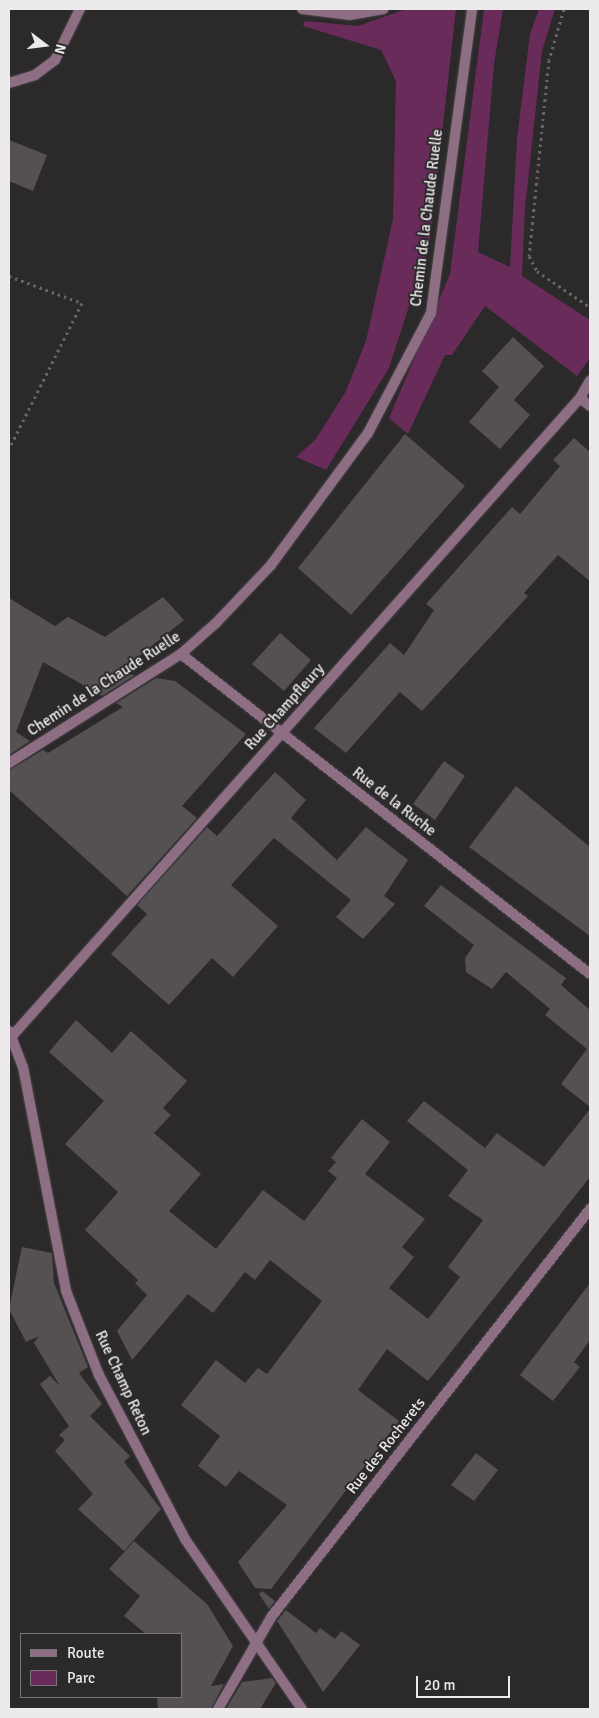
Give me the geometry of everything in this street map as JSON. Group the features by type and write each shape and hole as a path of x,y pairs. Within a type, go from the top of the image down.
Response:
{"street":[{"path":"9,83 35,75 56,60 80,9"},
{"path":"302,9 350,15 383,9"},
{"name":"Chemin de la Chaude Ruelle","path":"9,763 181,654 271,565 324,497 394,389 431,313 472,9"},
{"name":"Rue Champfleury","path":"11,1033 580,398 590,381"},
{"path":"580,398 590,406"},
{"name":"Rue de la Ruche","path":"181,654 590,974"},
{"name":"Rue Champ Reton","path":"11,1033 66,1291 99,1375 184,1539 254,1644 302,1709"},
{"name":"Rue des Rocherets","path":"218,1709 254,1644 590,1209"}],"path":[{"path":"564,9 549,60 529,256 537,271 590,307"},
{"path":"9,276 82,303 9,449"}],"green space":[{"path":"406,9 456,9 430,241 389,368 326,470 296,457 316,439 346,391 366,341 393,219 396,81 381,50 303,26 305,21 358,26"},
{"path":"484,9 503,9 494,64 478,252 510,267 517,139 530,34 539,9 555,9 542,51 525,208 522,276 590,320 590,358 577,376 485,306 452,355 445,355 408,434 389,418 450,274"}],"building":[{"path":"9,140 47,155 33,191 9,181"},
{"path":"513,337 544,366 514,400 530,415 500,449 469,422 499,387 482,371"},
{"path":"405,434 465,486 351,615 298,568"},
{"path":"574,438 590,452 590,581 558,555 524,593 528,596 422,711 400,692 346,753 314,728 390,643 404,655 434,610 426,604 512,507 520,514 560,466 553,460"},
{"path":"163,597 184,620 118,673 135,675 102,696 43,662 16,732 30,741 9,755 9,598 55,626 68,617 105,637"},
{"path":"280,633 311,660 284,691 252,664"},
{"path":"156,678 175,681 246,734 182,806 197,818 127,896 9,790 9,770 43,750 48,753 123,707 116,703"},
{"path":"444,761 465,776 435,820 413,804"},
{"path":"275,772 306,800 291,818 337,860 366,827 408,860 384,896 395,904 363,939 336,917 351,900 274,838 231,885 278,926 233,977 212,958 169,1005 111,954 147,914 137,905 207,827 217,836"},
{"path":"516,786 590,847 590,936 469,847"},
{"path":"441,885 566,978 561,985 590,1010 590,1107 561,1084 587,1049 545,1015 550,1009 506,972 492,989 466,972 465,958 474,945 424,906"},
{"path":"76,1020 112,1053 131,1031 187,1081 163,1108 171,1115 154,1133 201,1174 169,1211 216,1249 263,1190 304,1221 337,1178 328,1171 336,1162 331,1158 362,1119 390,1142 365,1174 425,1219 402,1247 414,1257 389,1288 428,1319 460,1277 448,1267 483,1220 448,1196 468,1170 407,1121 424,1101 485,1148 497,1133 544,1167 590,1109 590,1177 428,1381 387,1349 358,1390 399,1421 271,1589 255,1588 238,1562 287,1505 239,1471 226,1487 198,1466 220,1436 181,1405 216,1360 245,1383 258,1368 267,1374 322,1301 270,1260 255,1280 245,1272 213,1313 188,1294 132,1360 117,1331 147,1295 135,1283 138,1280 85,1230 118,1192 65,1144 104,1101 49,1052"},
{"path":"22,1247 52,1253 54,1283 88,1367 79,1373 102,1404 90,1416 130,1456 124,1462 161,1509 124,1551 78,1509 93,1494 55,1451 65,1440 59,1435 69,1426 40,1384 50,1376 60,1386 34,1343 39,1336 26,1342 9,1309"},
{"path":"590,1283 590,1340 574,1362 580,1367 553,1401 520,1375"},
{"path":"476,1453 498,1470 474,1501 451,1485"},
{"path":"134,1541 207,1604 233,1646 211,1686 224,1684 211,1709 158,1709 157,1698 182,1698 182,1633 145,1633 124,1616 140,1596 109,1569"},
{"path":"262,1591 275,1601 269,1609 259,1594"},
{"path":"286,1610 316,1633 320,1628 335,1639 341,1631 360,1645 323,1692 277,1621"},
{"path":"272,1678 276,1683 260,1709 226,1709 242,1682"}]}
